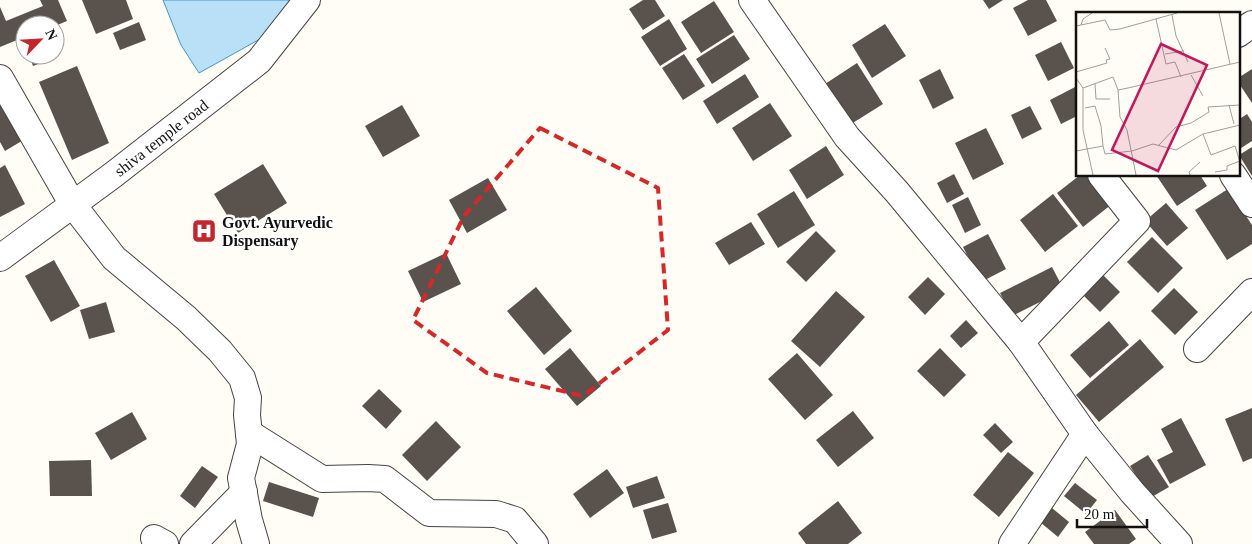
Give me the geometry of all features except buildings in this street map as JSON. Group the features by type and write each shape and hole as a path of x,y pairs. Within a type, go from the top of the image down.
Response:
{"street":[{"name":"shiva temple road","path":"0,258 113,175 259,61 307,0"},
{"path":"752,0 847,137 897,192 1021,342 1086,434 1132,492 1179,544"},
{"path":"1240,33 1252,24"},
{"path":"0,78 73,204 114,258 186,318 220,351 242,378 248,398 247,414 250,444 241,478 249,520 256,544"},
{"path":"1021,342 1137,221 1103,176"},
{"path":"1234,176 1252,204"},
{"path":"1197,349 1252,292"},
{"path":"249,433 322,479 385,479 429,513 496,514 515,520 535,544"},
{"path":"1012,544 1086,434"},
{"path":"193,544 244,492"}],"highlighted area":[{"path":"540,128 658,188 668,330 583,396 487,373 413,320 464,216"}],"water":[{"path":"163,0 291,0 260,39 199,73 181,45"}],"place":[{"name":"Govt. Ayurvedic Dispensary","path":"204,231"}]}
